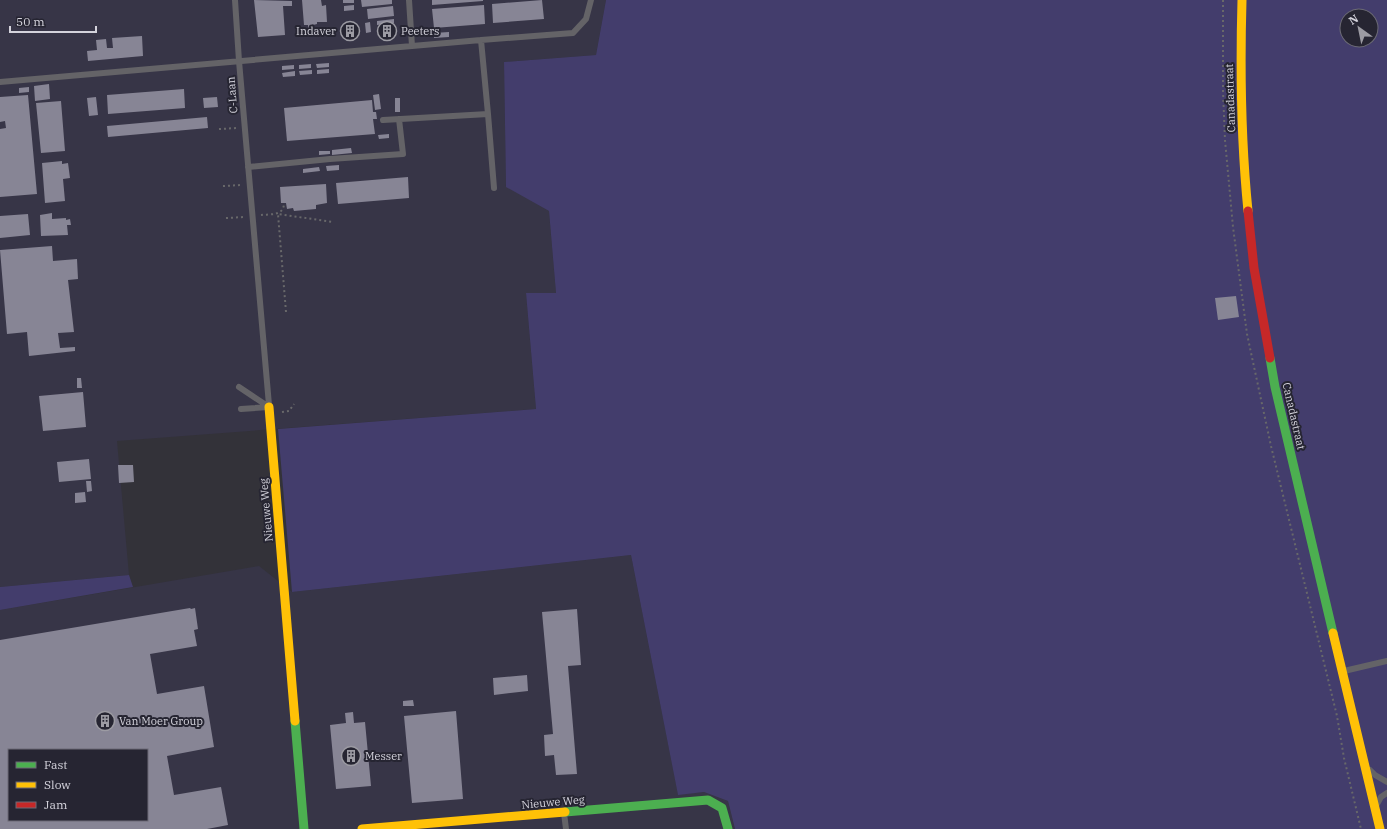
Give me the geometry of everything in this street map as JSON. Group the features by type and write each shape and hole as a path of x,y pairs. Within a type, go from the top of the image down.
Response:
{"street":[{"name":"Canadastraat","path":"1242,0 1241,42 1244,168 1254,268 1275,387 1380,829"},
{"name":"Nieuwe Weg","path":"269,407 304,829"},
{"name":"Nieuwe Weg","path":"362,829 708,800 722,808 728,829"}],"lane":[{"name":"C-Laan","path":"235,0 250,187"},
{"path":"409,0 412,46"},
{"path":"0,82 573,33 586,19 591,0"},
{"path":"481,40 494,188"},
{"path":"383,120 488,114"},
{"path":"248,167 402,154 399,119"},
{"name":"Nieuwe Weg","path":"250,187 269,407"},
{"path":"239,387 269,407"},
{"path":"241,409 269,407"},
{"path":"1342,672 1387,661"},
{"path":"1364,762 1376,775 1387,782"},
{"path":"1375,808 1381,798 1387,793"},
{"path":"564,813 566,829"}],"path":[{"path":"219,129 245,127"},
{"path":"223,186 250,187"},
{"path":"286,312 278,214 333,222"},
{"path":"1309,605 1337,716 1344,758 1361,829"}],"shaded area":[{"path":"0,0 606,0 596,55 504,62 506,186 549,211 556,293 526,293 536,409 117,441 129,575 0,587"},
{"path":"606,0 1387,0 1387,829 735,829 728,801 704,792 678,795 631,555 292,592 278,429 536,409 526,293 556,293 549,211 506,187 504,62 596,55"},
{"path":"631,555 678,794 704,792 728,801 735,829 0,829 0,610 259,566 292,592"},
{"path":"129,575 133,587 0,610 0,587"}],"building":[{"path":"254,0 292,1 292,6 283,6 285,35 258,37"},
{"path":"302,0 321,0 322,6 326,5 327,22 317,22 317,24 313,25 314,28 308,28 308,25 304,25"},
{"path":"343,0 354,0 354,3 343,3"},
{"path":"361,0 392,0 392,4 362,7"},
{"path":"432,0 483,0 483,1 432,5"},
{"path":"542,0 544,19 493,23 492,4"},
{"path":"354,5 354,10 344,11 344,6"},
{"path":"484,5 485,24 434,28 432,9"},
{"path":"393,6 394,16 368,19 367,9"},
{"name":"Peeters","path":"394,19 394,23 377,25 377,21"},
{"name":"Peeters","path":"370,22 371,32 366,33 365,23"},
{"name":"Indaver","path":"357,27 358,33 343,34 343,28"},
{"name":"Peeters","path":"395,27 395,32 378,34 378,29"},
{"path":"449,32 449,37 434,38 434,33"},
{"path":"142,36 143,56 88,61 87,51 97,50 96,40 106,39 107,48 113,48 112,38"},
{"path":"329,63 329,67 317,68 316,64"},
{"path":"311,64 311,68 299,69 299,65"},
{"path":"294,65 294,69 282,70 282,66"},
{"path":"329,69 329,73 317,74 317,70"},
{"path":"312,70 312,74 300,75 299,71"},
{"path":"295,71 295,76 283,77 282,73"},
{"path":"49,84 50,99 35,101 34,86"},
{"path":"29,87 29,92 19,93 19,88"},
{"path":"184,89 185,108 108,114 107,95"},
{"path":"379,94 381,109 375,110 373,95"},
{"path":"28,95 37,194 0,197 0,129 6,128 5,121 0,122 0,97"},
{"path":"96,97 98,115 89,116 87,98"},
{"path":"217,97 218,107 204,108 203,98"},
{"path":"395,98 400,98 400,112 395,112"},
{"path":"372,100 373,112 376,112 377,119 373,119 375,134 287,141 284,108"},
{"path":"61,101 65,151 41,153 36,103"},
{"path":"207,117 208,128 108,137 107,126"},
{"path":"389,134 389,138 379,139 378,135"},
{"path":"351,148 352,153 332,155 332,150"},
{"path":"319,151 330,151 330,154 319,155"},
{"path":"62,161 62,164 68,163 70,178 63,179 65,201 45,203 42,163"},
{"path":"339,165 339,170 327,171 326,166"},
{"path":"319,167 320,171 303,173 303,169"},
{"path":"408,177 409,198 338,204 336,183"},
{"path":"326,184 327,203 316,205 316,209 294,211 293,208 287,209 286,203 281,203 280,187"},
{"path":"52,213 52,219 70,219 71,225 67,225 68,235 41,236 40,215"},
{"path":"28,214 30,235 0,238 0,216"},
{"path":"52,246 53,261 77,259 78,279 68,280 74,332 58,333 60,348 75,347 75,351 29,356 27,332 7,334 0,250"},
{"path":"1236,296 1239,317 1218,320 1215,298"},
{"path":"77,378 81,378 82,388 77,388"},
{"path":"83,392 86,427 43,431 39,396"},
{"path":"89,459 91,479 59,482 57,462"},
{"path":"118,465 133,465 134,482 119,483"},
{"path":"86,481 91,481 92,491 87,492"},
{"path":"85,492 86,502 75,503 75,493"},
{"name":"Van Moer Group","path":"195,608 198,629 194,630 197,646 150,654 157,694 204,686 214,747 167,756 174,795 221,787 228,825 207,829 0,829 0,640"},
{"path":"577,609 581,665 568,666 577,774 556,775 554,755 545,756 544,735 553,734 542,612"},
{"path":"527,675 528,691 494,695 493,678"},
{"path":"413,700 414,706 403,706 403,701"},
{"path":"456,711 463,799 412,803 404,716"},
{"name":"Messer","path":"353,712 354,723 365,722 371,786 336,789 330,725 346,723 345,713"}],"traffic: fast":[{"path":"1270,358 1275,387 1333,633"},
{"path":"295,721 304,829"},
{"path":"565,812 708,800 722,808 728,829"}],"traffic: slow":[{"path":"1242,0 1242,106 1248,211"},
{"path":"269,407 295,721"},
{"path":"1333,633 1380,829"},
{"path":"362,829 565,812"}],"traffic: jam":[{"path":"1248,211 1254,268 1270,358"}],"place":[{"name":"Indaver","path":"350,31"},
{"name":"Peeters","path":"387,31"},
{"name":"Van Moer Group","path":"105,721"},
{"name":"Messer","path":"351,756"}]}
